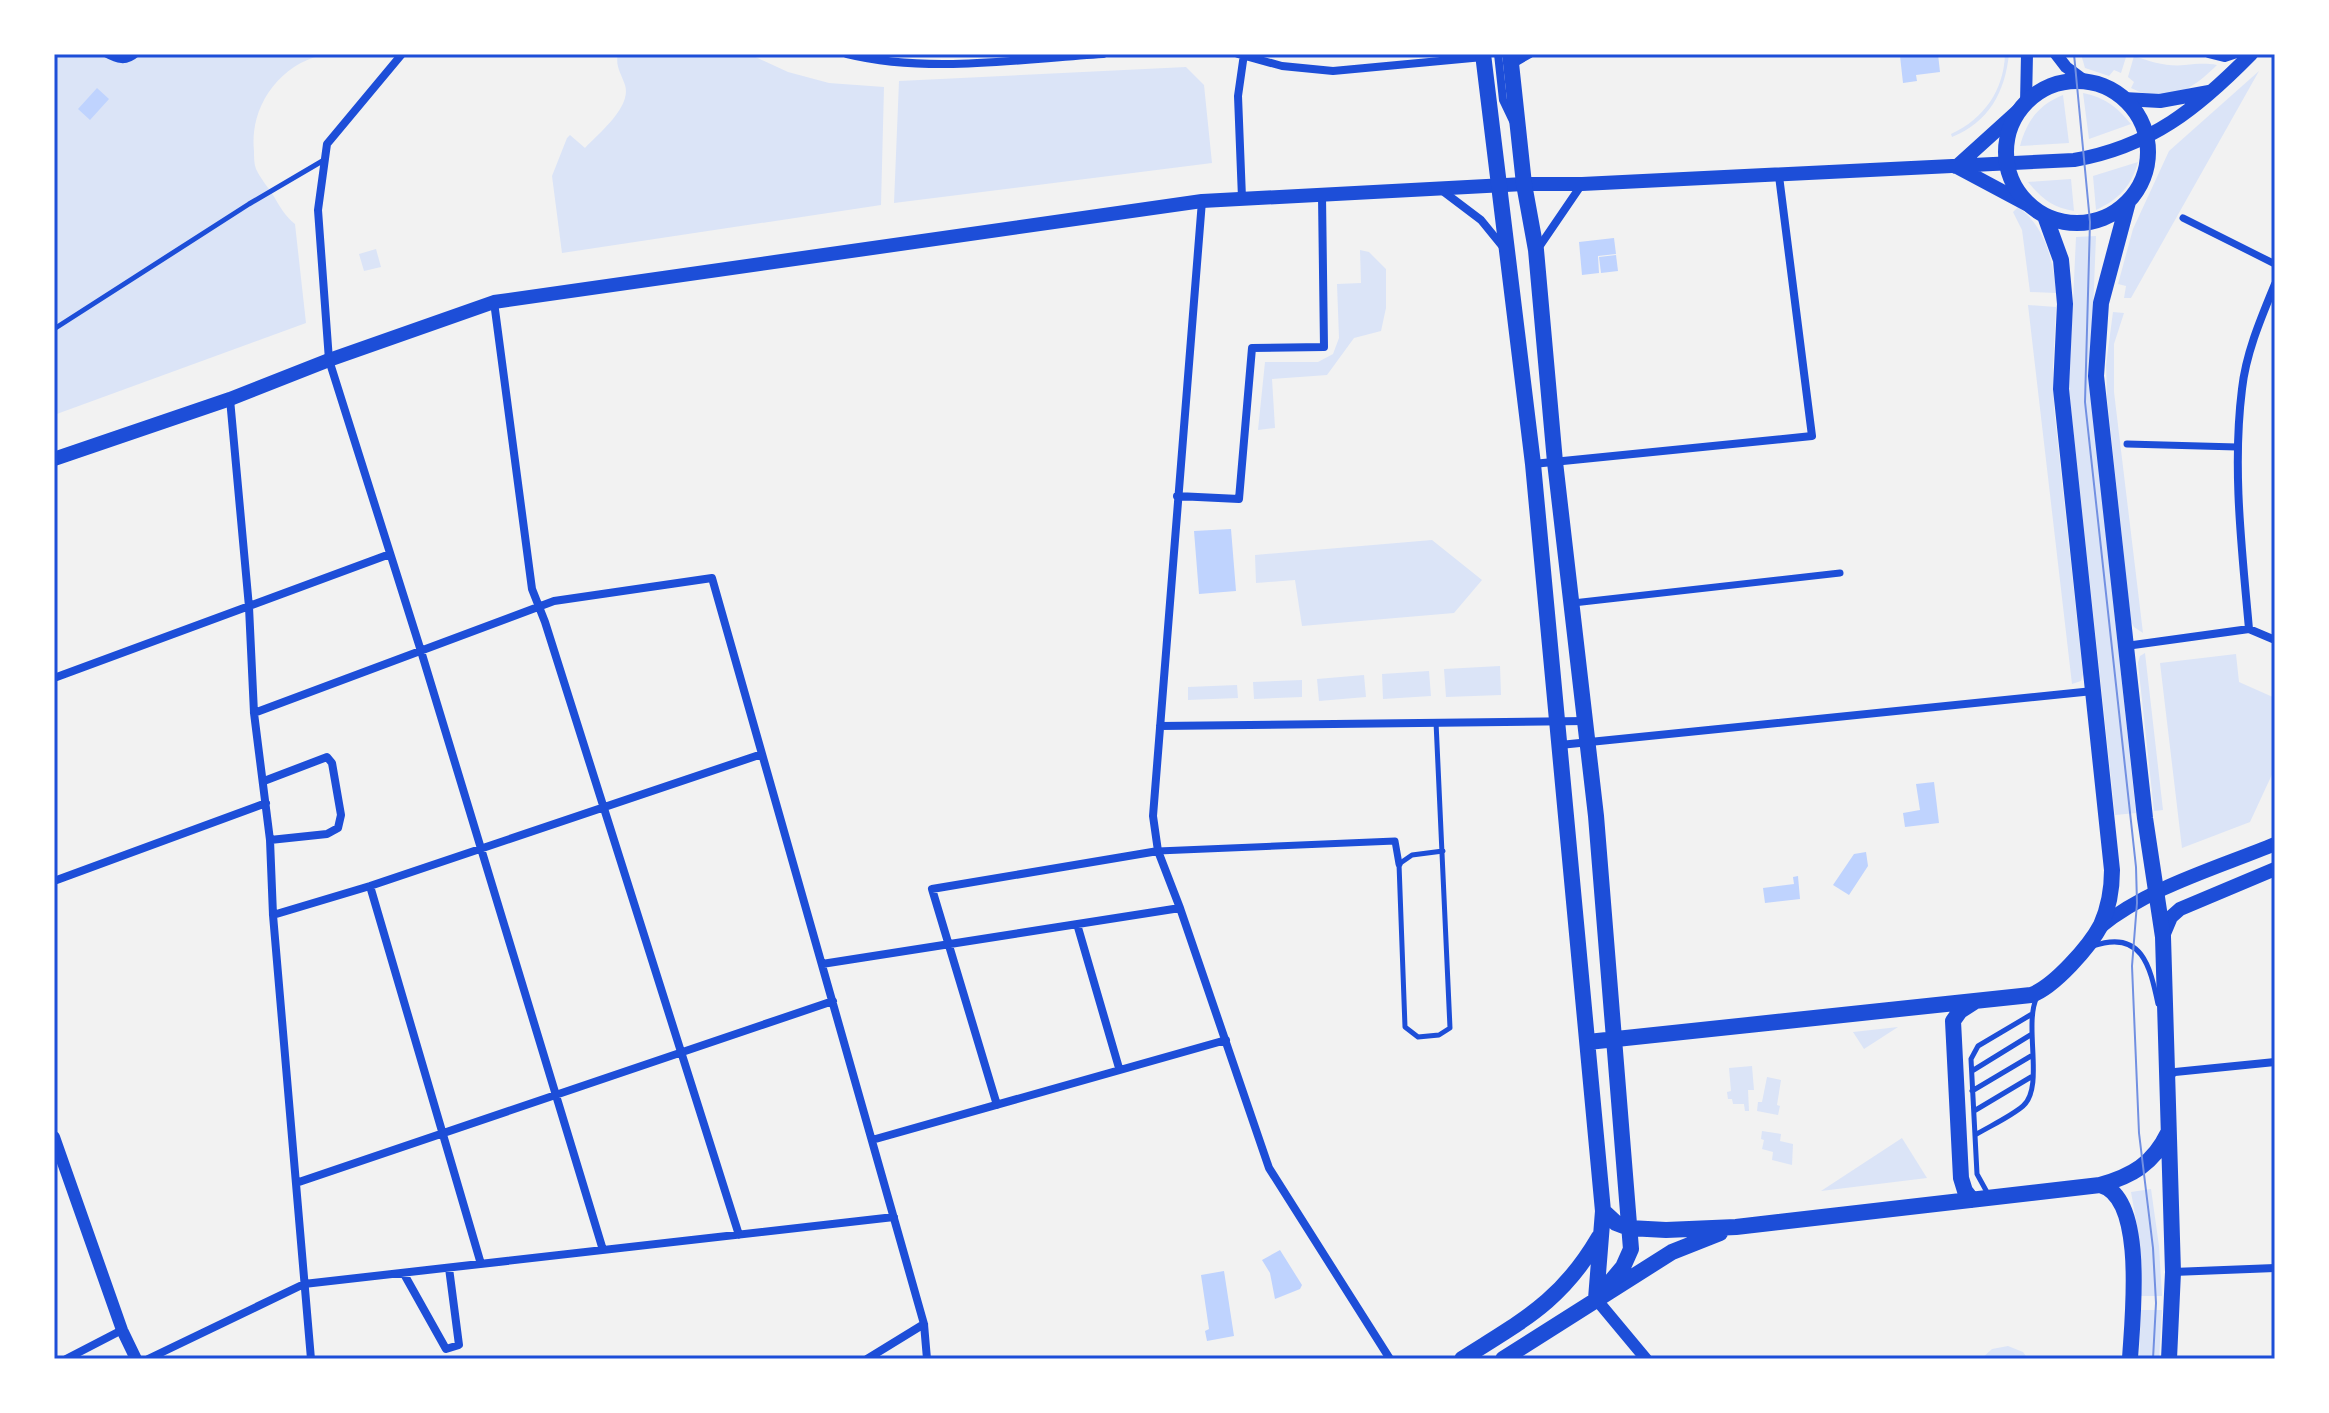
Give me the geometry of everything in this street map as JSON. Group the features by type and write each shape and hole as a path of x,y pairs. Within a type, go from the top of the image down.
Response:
{"main road":[{"path":"54,459 230,399 329,360 494,302 1202,201 1498,185 2054,163 2098,156 2147,138 2214,92 2251,54"},
{"path":"1497,57 1518,133 1536,250 1555,462 1585,721 1631,1249 1623,1267 1596,1299"},
{"path":"1497,57 1498,185 1533,464 1603,1211 1596,1299"},
{"path":"2067,81 2085,81 2106,87 2124,99 2139,116 2147,138 2146,171 2140,187 2128,202 2111,215 2090,222 2062,222 1956,167 2045,88 2067,81"},
{"path":"2124,99 2160,101 2214,92"},
{"path":"2022,106 2006,145 2007,165 2020,195 2038,212 2061,260 2065,304 2061,389 2112,870 2109,899 2099,928"},
{"path":"2128,202 2101,303 2096,376 2147,828 2163,937 2173,1272 2169,1359"},
{"path":"1588,1042 2022,997 2039,992 2116,914 2157,892 2275,844"},
{"path":"2163,937 2171,917 2180,909 2275,869"},
{"path":"1972,1200 1961,1178 1953,1021 1960,1011 1979,1000"},
{"path":"1603,1211 1616,1223 1629,1228 1736,1227 2100,1185 2142,1168 2156,1154 2169,1131"},
{"path":"2100,1185 2114,1193 2128,1218 2133,1276 2130,1359"},
{"path":"1503,1359 1672,1252 1736,1227"},
{"path":"1462,1359 1541,1309 1571,1279 1601,1233"}],"street":[{"path":"106,54 119,60 132,58 136,54"},
{"path":"402,54 327,144 318,210 329,360 603,1250"},
{"path":"847,54 873,60 919,63 1103,54"},
{"path":"1242,198 1238,96 1243,54 1282,66 1333,71 1530,54"},
{"path":"2022,106 2027,54"},
{"path":"2056,54 2066,67 2085,81"},
{"path":"2209,54 2225,58 2237,54"},
{"path":"1533,464 1812,436 1779,176"},
{"path":"1536,250 1582,184"},
{"path":"1440,189 1481,220 1508,253"},
{"path":"1177,496 1239,499 1252,348 1324,347 1322,196"},
{"path":"1202,201 1153,816 1158,851 1269,1168 1390,1359"},
{"path":"2183,218 2275,264"},
{"path":"2249,629 2240,532 2237,447 2242,387 2256,328 2275,284"},
{"path":"494,302 532,589 739,1235"},
{"path":"230,399 249,607 254,713 270,840 273,915 311,1359"},
{"path":"2127,444 2237,447"},
{"path":"54,678 390,554"},
{"path":"1571,603 1840,573"},
{"path":"254,713 554,601 712,578 924,1324 927,1359"},
{"path":"2126,646 2249,629 2275,640"},
{"path":"1560,745 2093,691"},
{"path":"1160,726 1585,721"},
{"path":"273,915 370,886 762,754"},
{"path":"264,781 327,757 332,763 341,815 338,828 327,834 270,840"},
{"path":"54,881 266,803"},
{"path":"997,1105 932,889 1158,851 1395,841 1399,864"},
{"path":"370,886 481,1264"},
{"path":"822,964 1180,908"},
{"path":"1077,924 1119,1068"},
{"path":"296,1183 833,1001"},
{"path":"872,1140 1226,1040"},
{"path":"2166,1078 2175,1072 2275,1062"},
{"path":"54,1137 122,1330 136,1359"},
{"path":"148,1359 304,1284 894,1217"},
{"path":"404,1274 446,1349 459,1345 449,1268"},
{"path":"2173,1272 2275,1268"},
{"path":"1596,1299 1646,1359"},
{"path":"867,1359 924,1324"},
{"path":"66,1359 122,1330"}],"lane":[{"path":"54,329 249,204 325,160"},
{"path":"1436,721 1443,851 1450,1028 1439,1035 1418,1037 1405,1027 1399,864 1412,855 1443,851"},
{"path":"2082,950 2110,942 2134,947 2145,957 2164,1032"},
{"path":"1975,1135 2024,1105 2032,1093 2032,1014 2039,992"},
{"path":"1994,1198 1983,1188 1977,1174 1971,1059 1978,1046 2032,1014"},
{"path":"1971,1072 2032,1034"},
{"path":"1972,1091 2032,1055"},
{"path":"1974,1112 2032,1077"}],"shaded area":[{"path":"54,54 328,54 311,58 283,76 263,102 254,134 256,169 295,224 306,323 54,415"},
{"path":"618,54 749,54 788,72 829,83 884,87 881,205 562,253 552,176 567,138 570,135 585,148 606,127 624,102 625,85 618,66"},
{"path":"2005,54 2009,54 2004,81 1993,104 1976,123 1952,137 1951,134 1973,120 1990,102 2001,80"},
{"path":"2081,54 2127,54 2121,73 2114,70 2109,76 2085,68"},
{"path":"2134,56 2166,65 2217,65 2188,88 2178,93 2156,96 2131,88 2134,82 2128,77"},
{"path":"1186,67 1204,85 1212,163 894,203 899,81"},
{"path":"2259,71 2131,298 2124,298 2126,286 2118,284 2133,229 2169,151"},
{"path":"2083,93 2110,104 2131,124 2089,139"},
{"path":"2063,95 2069,143 2020,146 2035,115"},
{"path":"2138,162 2123,191 2096,210 2093,176"},
{"path":"2071,179 2074,211 2048,201 2028,182"},
{"path":"2018,207 2041,234 2053,269 2056,293 2030,292 2022,230 2013,212"},
{"path":"2096,236 2090,388 2136,813 2115,815 2069,390 2076,237"},
{"path":"376,249 381,267 364,271 359,254"},
{"path":"1360,250 1369,252 1386,269 1386,308 1381,331 1354,338 1327,375 1272,379 1275,428 1258,430 1265,362 1318,362 1333,354 1339,338 1337,284 1361,283"},
{"path":"2028,305 2056,307 2054,408 2083,674 2081,681 2072,684"},
{"path":"2113,312 2124,313 2114,344 2114,392 2143,633 2131,621 2107,398 2106,365"},
{"path":"1432,540 1482,580 1454,613 1302,626 1295,580 1256,583 1255,555"},
{"path":"2145,653 2163,810 2154,811 2138,663"},
{"path":"2236,654 2239,682 2275,698 2275,768 2250,822 2182,848 2160,663"},
{"path":"1500,666 1501,695 1446,697 1444,669"},
{"path":"1429,671 1431,696 1383,699 1382,674"},
{"path":"1364,675 1366,697 1319,701 1317,679"},
{"path":"1302,680 1302,697 1254,699 1253,682"},
{"path":"1237,685 1238,698 1188,700 1188,687"},
{"path":"1898,1027 1864,1049 1853,1032"},
{"path":"1752,1066 1754,1090 1748,1090 1749,1111 1745,1111 1744,1104 1733,1104 1732,1099 1728,1099 1727,1092 1731,1091 1729,1068"},
{"path":"1767,1077 1781,1080 1778,1115 1757,1111"},
{"path":"1762,1131 1781,1134 1780,1141 1793,1144 1792,1165 1772,1160 1773,1152 1762,1149"},
{"path":"1902,1138 1927,1178 1821,1191"},
{"path":"2151,1189 2162,1296 2141,1296 2139,1237 2131,1192"},
{"path":"2141,1310 2162,1310 2159,1359 2139,1359"},
{"path":"2008,1346 2023,1352 2028,1359 1981,1359 1992,1349"}],"water":[{"path":"1938,54 1940,72 1916,75 1917,81 1903,83 1900,56"},
{"path":"97,88 109,99 90,120 78,109"},
{"path":"1614,238 1616,254 1598,256 1599,273 1582,275 1579,242"},
{"path":"1616,255 1618,271 1601,273 1599,257"},
{"path":"1231,529 1236,591 1199,594 1194,531"},
{"path":"1934,782 1939,823 1905,827 1903,813 1920,810 1916,784"},
{"path":"1866,852 1868,866 1849,895 1833,885 1854,854"},
{"path":"1798,876 1800,899 1765,903 1763,888 1794,884 1793,877"},
{"path":"1280,1250 1302,1285 1300,1289 1275,1299 1270,1273 1262,1260"},
{"path":"1224,1271 1234,1336 1207,1341 1205,1331 1209,1329 1201,1275"}],"tram line":[{"path":"2074,54 2090,222 2085,402 2136,867 2137,903 2132,966 2139,1133 2153,1248 2156,1303 2153,1359"}]}
